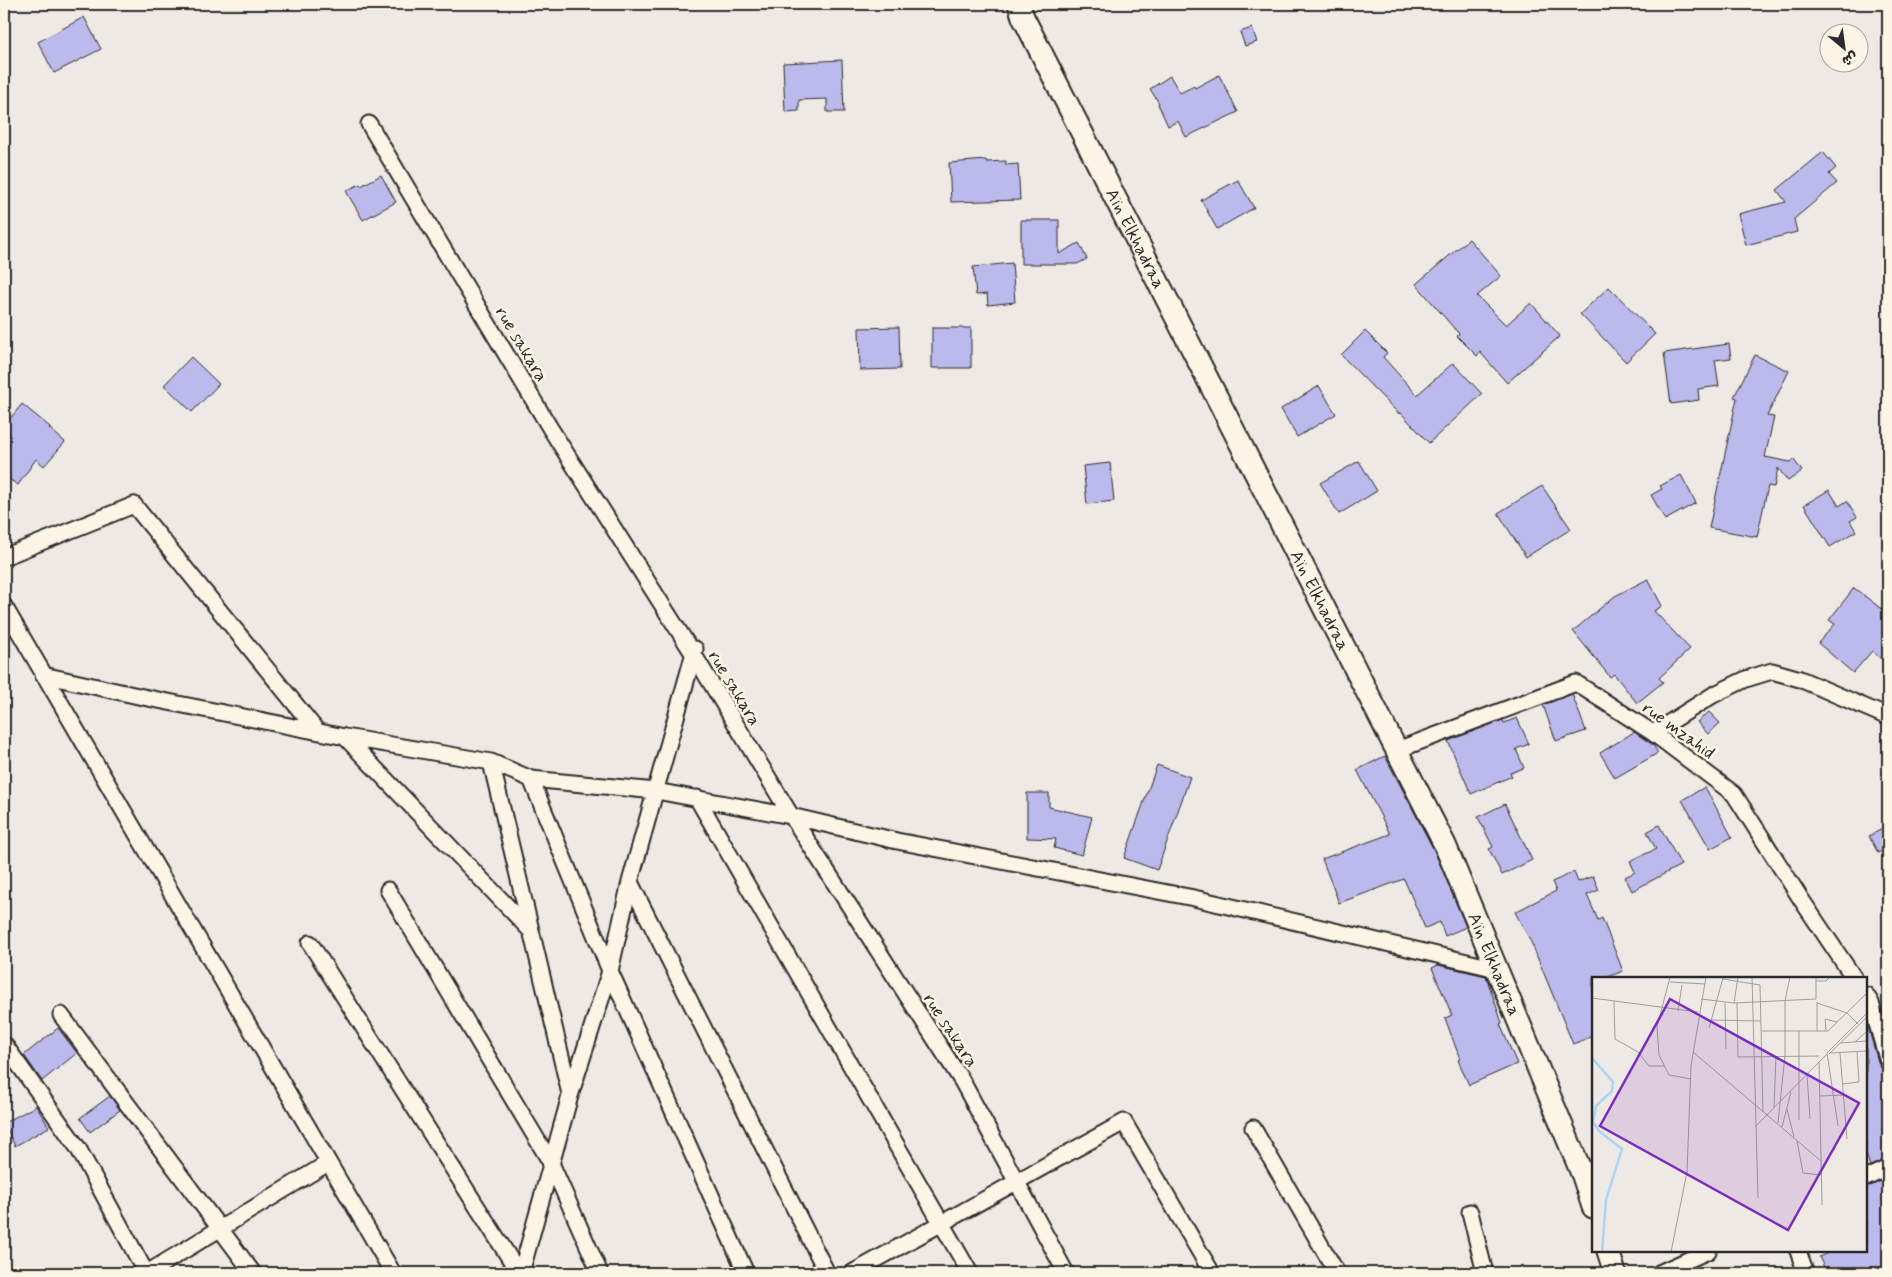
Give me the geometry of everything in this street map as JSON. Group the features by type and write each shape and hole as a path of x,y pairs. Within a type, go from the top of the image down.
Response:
{"main road":[{"name":"Aïn Elkhadraa","path":"1019,4 1023,17 1108,186 1445,845 1583,1176 1592,1205"},
{"path":"1608,1252 1615,1273"}],"street":[{"name":"rue sakara","path":"369,124 550,428 695,649 791,816 962,1081 1066,1273"},
{"path":"4,557 134,505 317,731"},
{"path":"4,606 393,1273"},
{"path":"520,1273 570,1096 610,971 630,882 695,649"},
{"path":"1653,732 1713,695 1746,679 1772,671 1800,679 1888,717"},
{"path":"43,675 345,737 492,762 531,779 656,791 791,816 897,840 1194,898 1497,969"},
{"name":"rue mzahid","path":"1397,750 1576,683 1653,732 1734,794 1800,899 1853,977"},
{"path":"345,737 532,932"},
{"path":"492,762 570,1096"},
{"path":"531,779 610,971 746,1273"},
{"path":"697,798 970,1273"},
{"path":"630,882 827,1273"},
{"path":"388,890 551,1163 600,1273"},
{"path":"310,943 520,1273"},
{"path":"1867,997 1871,1003 1888,1062"},
{"path":"61,1015 253,1273"},
{"path":"4,1044 78,1148 146,1273 328,1163"},
{"path":"852,1273 1124,1122 1212,1273"},
{"path":"1253,1128 1337,1273"},
{"path":"1867,1178 1888,1168"},
{"path":"1470,1212 1485,1273"},
{"path":"1659,1273 1706,1252"},
{"path":"1798,1252 1806,1273"}],"building":[{"path":"84,17 101,49 54,73 38,42"},
{"path":"1252,28 1257,42 1245,46 1240,32"},
{"path":"842,60 844,112 827,112 827,99 799,100 799,111 785,112 783,63"},
{"path":"1219,75 1238,112 1186,137 1178,121 1168,126 1159,103 1150,89 1170,76 1180,93 1194,86 1195,88"},
{"path":"1823,152 1836,168 1829,174 1837,183 1794,219 1797,232 1746,245 1738,214 1786,202 1777,190"},
{"path":"986,160 987,162 1006,161 1006,165 1018,164 1020,200 951,202 949,163"},
{"path":"381,175 396,202 363,220 346,191 360,184 361,186"},
{"path":"1238,180 1254,208 1217,229 1201,200"},
{"path":"1021,220 1059,220 1059,254 1079,243 1087,259 1077,264 1021,264"},
{"path":"1469,239 1501,276 1477,296 1506,325 1531,303 1560,336 1507,383 1480,352 1477,356 1457,336 1459,334 1416,284"},
{"path":"1012,263 1015,302 988,305 987,294 976,295 973,267"},
{"path":"1609,287 1655,334 1626,362 1580,314"},
{"path":"899,327 900,369 860,370 859,328"},
{"path":"932,328 971,328 971,368 932,368"},
{"path":"1365,331 1387,353 1383,357 1417,395 1453,363 1482,394 1429,443 1341,355"},
{"path":"1729,344 1731,358 1715,360 1719,386 1698,389 1699,400 1671,404 1664,353"},
{"path":"1755,355 1789,371 1767,416 1774,417 1765,457 1790,462 1794,460 1802,471 1788,481 1778,468 1774,487 1768,486 1757,537 1709,528 1737,398 1734,397"},
{"path":"191,357 219,384 192,412 164,385"},
{"path":"1319,386 1336,414 1297,437 1281,409"},
{"path":"22,404 65,442 44,466 36,459 18,485 4,476 4,442 10,434 4,429 4,426"},
{"path":"1359,461 1377,491 1339,514 1320,483"},
{"path":"1110,463 1114,501 1087,504 1083,466"},
{"path":"1681,475 1696,503 1665,520 1651,495 1662,489 1660,486"},
{"path":"1542,486 1571,529 1526,557 1498,513"},
{"path":"1829,490 1839,506 1847,501 1857,517 1850,521 1856,531 1830,547 1804,505"},
{"path":"1648,579 1662,606 1654,611 1690,649 1659,678 1663,682 1637,703 1614,674 1610,677 1573,631 1615,596"},
{"path":"1854,588 1888,614 1888,665 1872,651 1853,673 1818,643 1835,624 1829,620"},
{"path":"1572,694 1586,731 1556,741 1543,705"},
{"path":"1709,712 1720,723 1708,734 1697,722"},
{"path":"1517,718 1529,744 1516,749 1524,768 1510,773 1512,776 1471,794 1448,741 1503,720 1504,723"},
{"path":"1634,732 1653,745 1658,753 1615,778 1600,753"},
{"path":"1385,756 1434,850 1466,927 1445,936 1440,922 1425,928 1404,879 1339,903 1322,859 1390,834 1357,770"},
{"path":"1157,765 1190,777 1157,870 1124,858"},
{"path":"1705,787 1732,837 1710,849 1682,800"},
{"path":"1027,793 1049,793 1049,807 1092,817 1082,855 1054,848 1056,839 1027,838"},
{"path":"1505,804 1532,860 1502,875 1489,849 1493,847 1478,817"},
{"path":"1659,825 1681,865 1632,891 1625,877 1635,872 1630,861 1656,849 1647,832"},
{"path":"1888,826 1888,848 1878,853 1869,836"},
{"path":"1574,872 1578,882 1593,876 1599,890 1587,895 1598,920 1602,918 1623,971 1608,977 1592,977 1592,1036 1573,1044 1531,942 1515,912 1556,891 1552,882"},
{"path":"1438,965 1486,976 1502,1023 1500,1024 1517,1064 1469,1085 1458,1060 1460,1059 1445,1018 1452,1015 1432,968"},
{"path":"1867,1023 1879,1065 1885,1071 1888,1082 1888,1159 1870,1166 1867,1157"},
{"path":"58,1028 77,1053 42,1081 24,1055"},
{"path":"110,1096 120,1110 90,1132 80,1118"},
{"path":"36,1106 49,1127 15,1146 4,1123"},
{"path":"1888,1178 1888,1224 1882,1227 1888,1239 1888,1269 1879,1273 1827,1273 1819,1257 1830,1252 1867,1252 1867,1187"}]}
